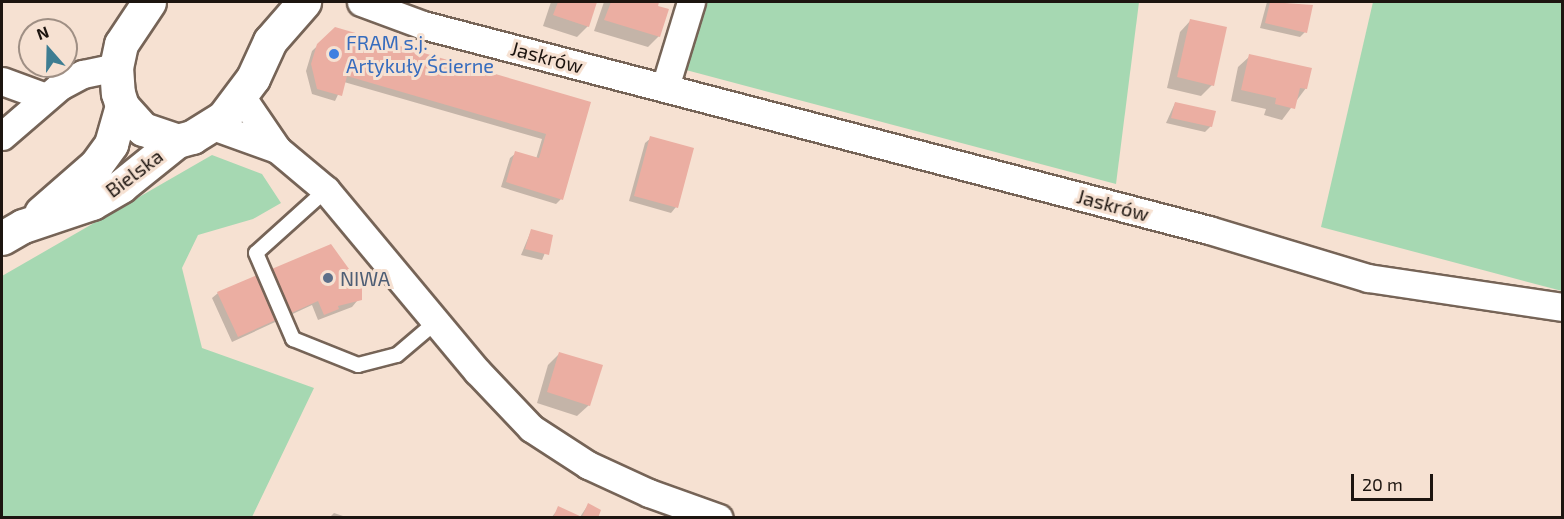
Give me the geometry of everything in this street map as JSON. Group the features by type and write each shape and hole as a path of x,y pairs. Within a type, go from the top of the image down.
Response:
{"main road":[{"path":"148,2 125,35 116,68 122,106 152,135 177,141"},
{"path":"213,126 241,96 270,41 304,2"},
{"name":"Bielska","path":"12,232 96,165 111,144 122,106"},
{"name":"Bielska","path":"12,232 92,203 121,186 177,141 213,126"}],"street":[{"name":"Jaskrów","path":"361,2 423,24 1198,227 1368,278 1563,307"},
{"path":"665,87 691,2"},
{"path":"2,136 46,97 83,74 116,68"},
{"path":"2,81 46,97"},
{"path":"241,96 277,149 326,190 477,372 531,428 588,465 649,493 719,518"},
{"path":"213,126 277,149"}],"lane":[{"path":"326,190 256,253 293,339 358,365 397,355 437,321"}],"green space":[{"path":"706,2 1139,2 1116,184 686,70"},
{"path":"1373,2 1562,2 1562,291 1321,227"},
{"path":"212,155 262,174 281,203 253,219 198,235 182,268 202,348 314,388 252,517 2,517 2,276"}],"building":[{"path":"558,2 597,2 589,27 553,15"},
{"path":"611,2 659,2 658,6 669,9 660,37 604,20"},
{"path":"1270,2 1313,5 1307,33 1265,23"},
{"path":"1190,19 1227,27 1214,86 1177,77"},
{"path":"335,27 591,102 563,200 506,182 515,151 539,158 546,134 347,76 342,96 317,89 311,64 317,44"},
{"path":"1249,54 1312,68 1307,89 1300,88 1295,109 1275,104 1276,98 1241,90"},
{"path":"1175,102 1216,111 1212,127 1171,118"},
{"path":"650,136 694,148 678,208 634,196"},
{"path":"531,229 553,235 549,255 525,249"},
{"path":"331,244 362,287 362,300 338,306 339,309 324,315 318,301 238,337 217,292"},
{"path":"559,352 603,365 590,406 547,392"},
{"path":"588,503 601,510 598,518 553,518 558,506 582,517"}],"place":[{"name":"FRAM s.j. Artykuły Ścierne","path":"334,54"},
{"name":"NIWA","path":"328,278"}]}
